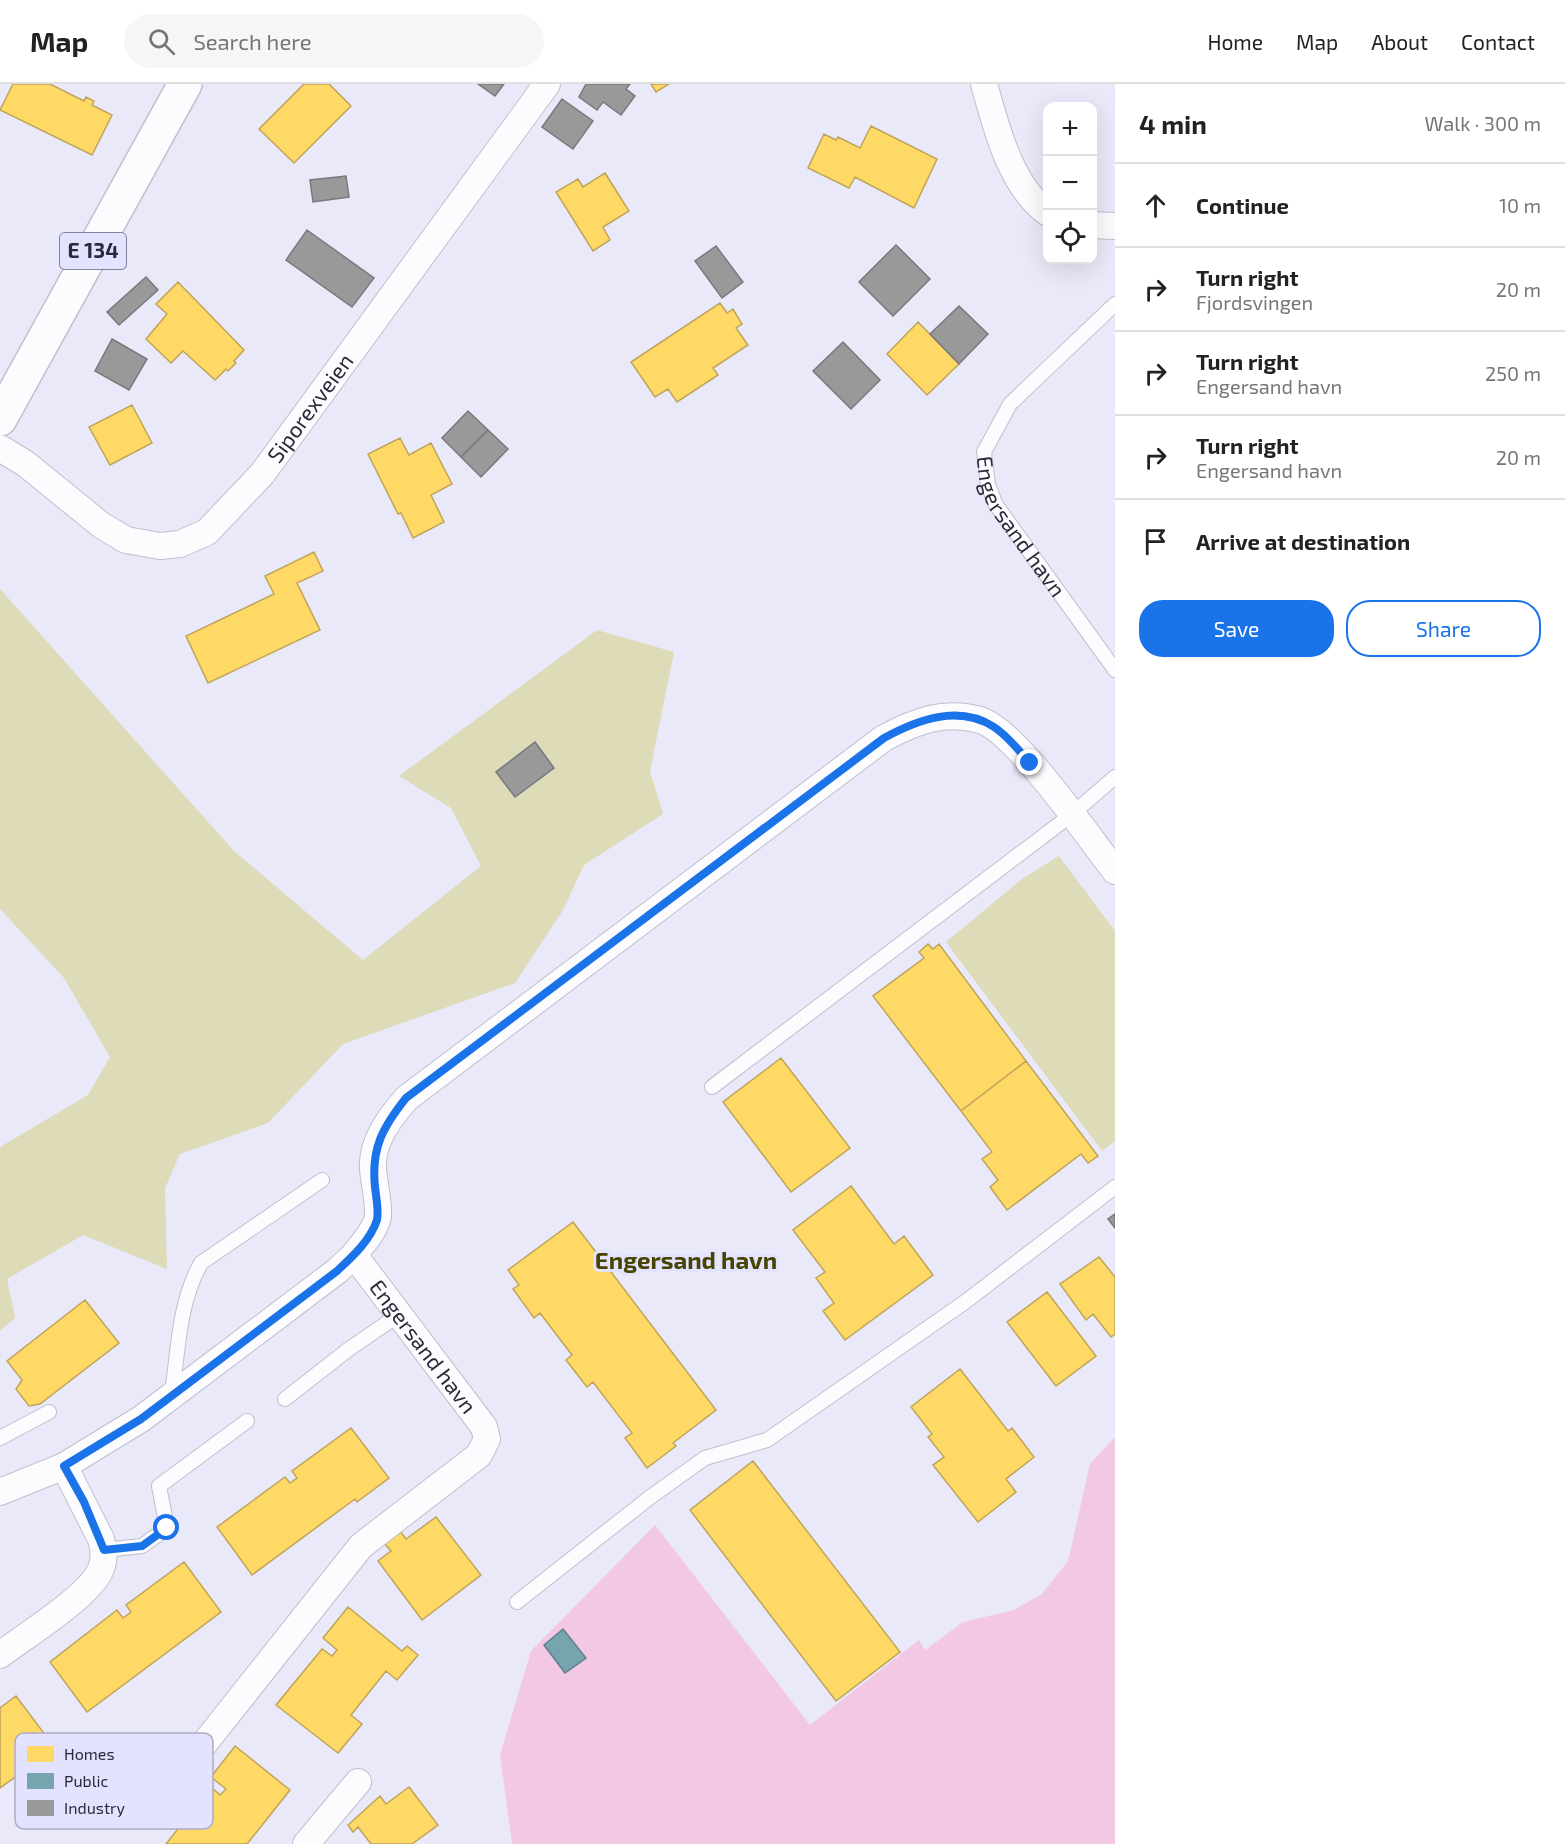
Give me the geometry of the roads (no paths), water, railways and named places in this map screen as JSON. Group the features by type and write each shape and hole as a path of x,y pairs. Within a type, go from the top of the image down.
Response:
{"highway":[{"name":"E 134","path":"0,419 185,84"}],"street":[{"name":"Siporexveien","path":"0,448 26,464 101,525 126,540 160,546 186,542 207,532 262,474 547,84"},
{"path":"984,84 1012,166 1024,189 1044,210"},
{"path":"1097,225 1115,226"},
{"name":"Engersand havn","path":"0,1492 64,1466 141,1419 354,1256 367,1239 378,1217 372,1166 375,1148 384,1129 406,1098 884,738 913,722 933,717 955,716 983,720 996,728 1022,755 1115,871"},
{"name":"Engersand havn","path":"213,1733 361,1546 479,1455 487,1439 484,1427 354,1256"},
{"path":"2,1650 82,1593 102,1569 104,1550 84,1502 64,1466"},
{"path":"306,1844 358,1782"}],"lane":[{"name":"Engersand havn","path":"1115,304 1010,404 984,452 988,485 996,505 1115,670"},
{"path":"712,1087 1071,815 1115,777"},
{"path":"171,1396 191,1282 201,1263 322,1180"},
{"path":"517,1602 639,1505 705,1458 767,1440 965,1302 1115,1187"},
{"path":"285,1398 349,1349 400,1314"},
{"path":"0,1438 49,1412"},
{"path":"104,1550 142,1546 167,1528 159,1486 247,1421"}],"district":[{"name":"Engersand havn","path":"686,1261"}]}
